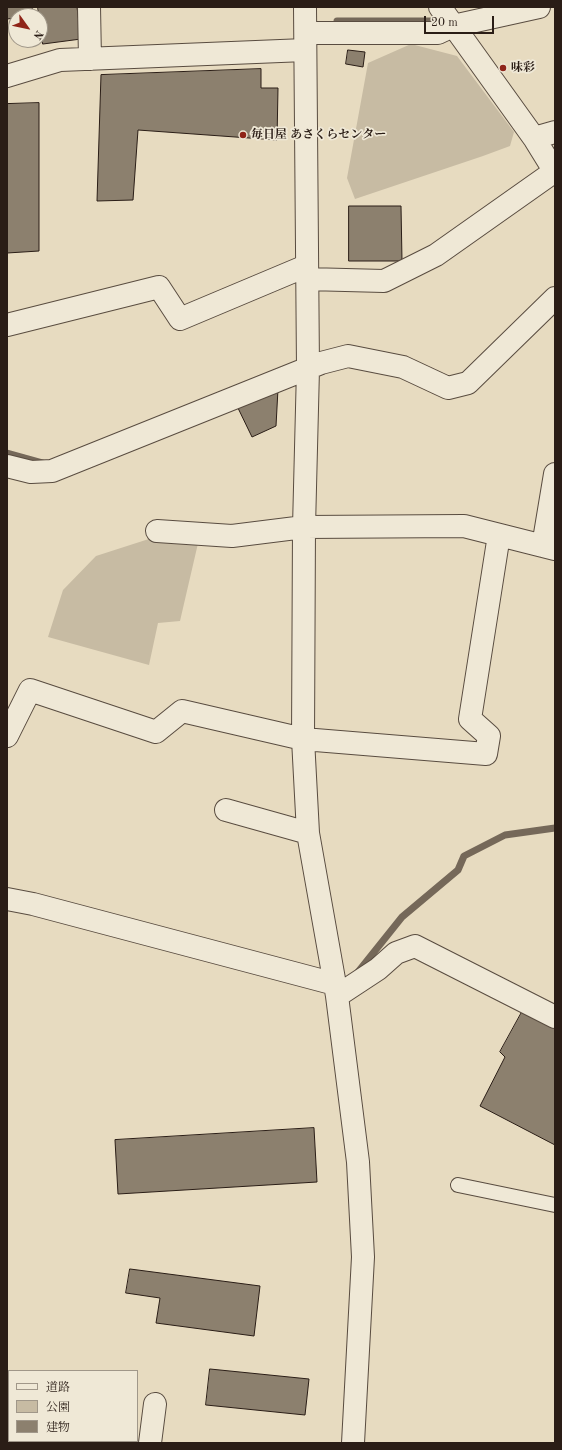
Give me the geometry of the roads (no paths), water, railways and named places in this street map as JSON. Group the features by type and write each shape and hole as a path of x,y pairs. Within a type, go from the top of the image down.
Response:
{"street":[{"path":"89,7 90,59"},
{"path":"305,7 308,369 304,527 303,739 308,833 336,990 358,1162 362,1257 353,1443"},
{"path":"7,325 159,287 180,319 306,272 384,281 436,255 555,172 534,138 440,7"},
{"path":"7,76 60,60 90,59 306,41 431,34 438,33 454,26 535,7"},
{"path":"534,138 555,132"},
{"path":"7,466 31,472 52,471 308,369 348,356 403,366 448,388 468,383 555,298"},
{"path":"157,532 232,536 304,527 464,526 549,548 555,474"},
{"path":"8,728 30,690 156,732 182,711 303,739 486,754 489,736 470,719 499,535"},
{"path":"226,810 308,833"},
{"path":"7,899 33,904 336,990 378,969 396,952 415,946 555,1018"},
{"path":"150,1443 156,1404"}],"lane":[{"path":"458,1185 555,1205"}],"waterway":[{"path":"337,21 430,21"},
{"path":"7,453 43,463"},
{"path":"358,972 402,917 458,870 464,856 505,835 555,828"}],"place":[{"name":"味彩","path":"503,68"},
{"name":"毎日屋 あさくらセンター","path":"243,135"}]}
